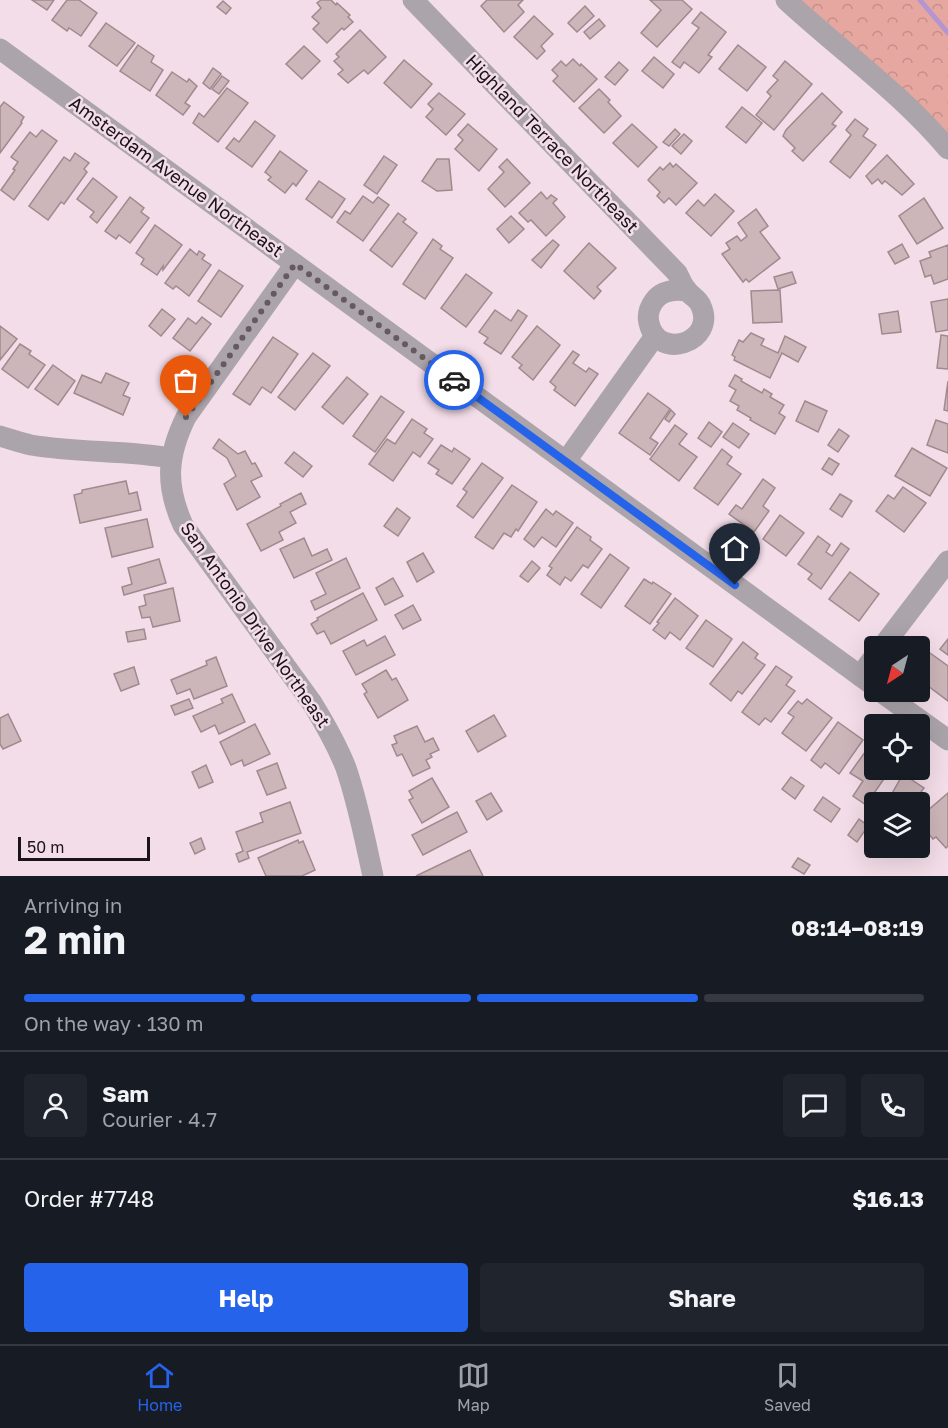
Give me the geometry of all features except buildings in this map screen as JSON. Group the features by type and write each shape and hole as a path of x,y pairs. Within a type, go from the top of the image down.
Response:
{"street":[{"name":"Highland Terrace Northeast","path":"413,0 677,273 687,291 696,298 702,307 704,318 695,338 675,345 655,336"},
{"path":"786,0 902,100 929,126 948,149"},
{"name":"Amsterdam Avenue Northeast","path":"0,49 864,679"},
{"name":"San Antonio Drive Northeast","path":"295,264 186,417 175,438 171,458 171,493 183,525 312,703 330,733 345,767 357,805 373,876"},
{"path":"566,461 655,336 648,316 650,306 666,291 676,289 687,291"},
{"path":"0,436 57,448 148,454 171,458"},
{"path":"891,636 948,561"},
{"path":"895,702 948,740"}],"green space":[{"path":"799,0 948,0 948,149"}],"waterway":[{"path":"920,0 948,33"}],"way so far":[{"path":"186,417 295,264 454,380"}],"route":[{"path":"454,380 735,585"}]}
